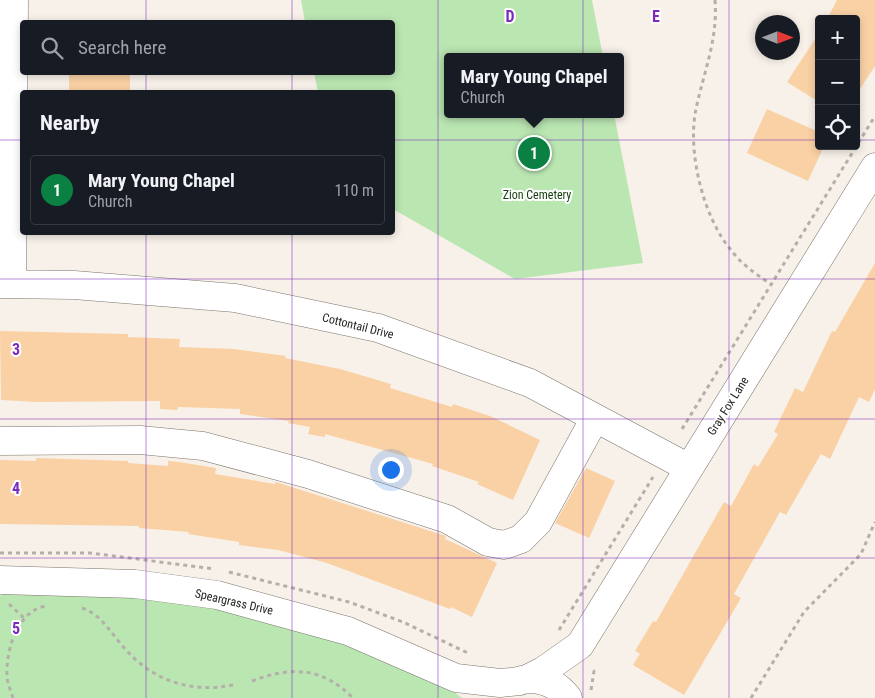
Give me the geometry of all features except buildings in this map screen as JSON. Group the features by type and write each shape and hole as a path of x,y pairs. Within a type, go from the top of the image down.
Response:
{"street":[{"path":"6,284 14,0"},
{"name":"Gray Fox Lane","path":"569,698 580,645 875,166"},
{"name":"Cottontail Drive","path":"6,284 74,285 235,298 378,328 530,383 689,468"},
{"path":"0,441 140,440 204,446 308,474 438,516 488,542 504,545 521,539 538,522 595,418"},
{"name":"Speargrass Drive","path":"2,589 136,584 217,595 348,631 463,688 524,680"},
{"name":"Gray Fox Lane","path":"496,698 506,687 543,671 580,645"},
{"path":"524,680 549,682 569,698"}],"path":[{"path":"716,0 713,49 696,110 694,152 700,184 714,222 729,249 746,268 772,284"},
{"path":"682,429 875,116"},
{"path":"556,634 653,477"},
{"path":"750,698 804,612 861,554 875,522"},
{"path":"0,553 100,554 210,568 268,580 349,602 403,622 476,656"},
{"path":"2,589 24,620"},
{"path":"12,698 7,677 8,656 15,634 24,620 34,611 52,606"},
{"path":"78,607 90,610 101,619 135,660 159,677 187,686 202,688 232,685"},
{"path":"592,670 594,671 592,698"},
{"path":"252,681 276,672 307,672 332,680 353,698"}],"green space":[{"name":"Zion Cemetery","path":"301,0 592,0 602,53 444,53 444,118 615,118 643,263 515,279 395,210 395,90 318,90 314,75 395,75 395,20 305,20"},
{"path":"12,589 103,594 241,611 345,642 438,679 462,698 0,698 0,596"}],"place":[{"name":"Mary Young Chapel","path":"534,153"}]}
